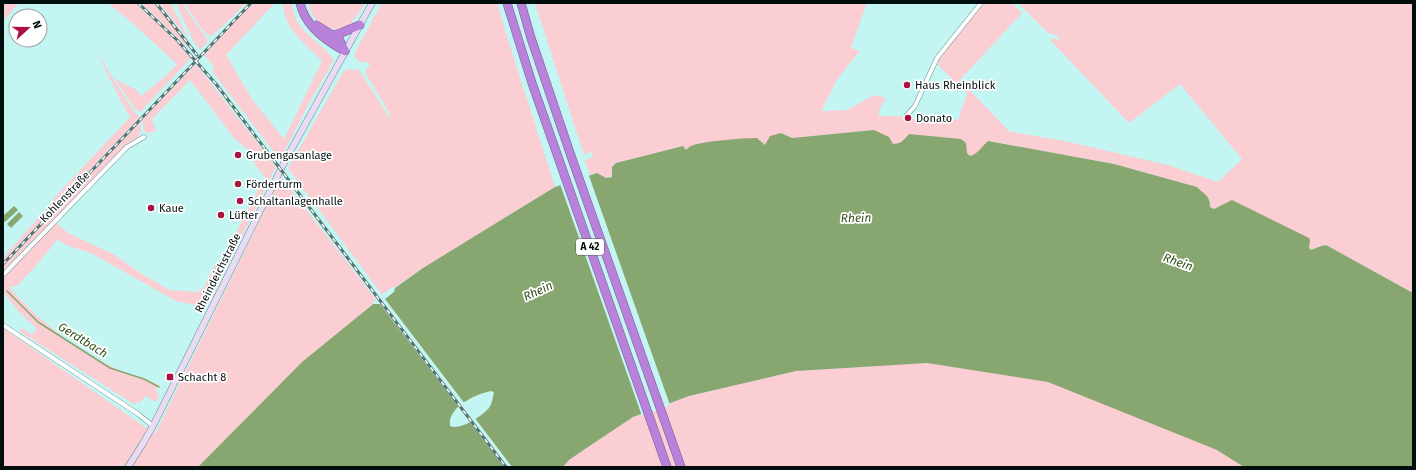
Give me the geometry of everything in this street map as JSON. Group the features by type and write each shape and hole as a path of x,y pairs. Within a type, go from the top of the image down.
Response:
{"highway":[{"path":"300,3 309,23 333,45 345,52"},
{"path":"305,3 313,20 324,30 339,39 345,52"},
{"name":"A 42","path":"507,3 530,77 668,467"},
{"name":"A 42","path":"521,3 531,38 568,145 682,467"},
{"path":"333,35 360,25"}],"main road":[{"name":"Rheindeichstraße","path":"128,467 153,426 285,161 372,3"}],"street":[{"path":"907,115 915,106 937,58 981,3"},
{"name":"Kohlenstraße","path":"3,275 127,147 144,137"},
{"path":"3,325 138,414 153,426"}],"shaded area":[{"path":"3,3 19,3 15,8 8,8 8,16 3,22"},
{"path":"108,3 135,3 170,35 191,58 140,112 135,109 115,79 135,89 141,96 167,75 177,64"},
{"path":"141,3 154,3 188,45 186,46"},
{"path":"159,3 171,3 188,39"},
{"path":"176,3 182,3 207,39 207,42 200,50 193,41"},
{"path":"184,3 246,3 211,36 205,33"},
{"path":"253,3 275,3 226,55 252,99 284,139 322,61 291,28 284,12 283,3 292,3 297,21 302,28 334,60 308,105 280,160 212,71 214,69 211,63 204,55"},
{"path":"309,3 365,3 350,24 345,28 339,29 326,27 314,18"},
{"path":"382,3 497,3 555,187 423,268 383,296 288,168 343,72 348,69 359,70 389,117 391,116 366,74 366,69 370,65 368,62 360,62 354,56"},
{"path":"535,3 867,3 851,48 860,51 838,78 821,111 847,110 874,95 886,98 879,110 879,116 897,116 917,120 919,115 958,120 967,94 938,65 939,60 958,32 985,3 1012,3 1022,13 960,80 1008,131 1069,142 1168,165 1218,182 1242,159 1180,84 1129,123 1050,40 1052,38 1059,40 1059,36 1048,33 1018,3 1413,3 1413,293 1326,245 1311,250 1309,248 1310,241 1218,206 1214,209 1210,207 1208,197 1197,187 1114,164 989,141 978,152 970,156 967,153 905,140 898,144 893,144 874,130 792,138 781,133 765,146 762,142 686,150 683,146 616,163 612,167 612,176 606,178 597,173 590,175 585,160 593,157 592,152 584,155"},
{"path":"96,51 139,118 3,262 3,258 57,195 130,117"},
{"path":"196,64 276,167 209,303 201,306 176,301 91,253 69,246 57,240 17,286 9,287 33,312 88,354 119,370 159,385 155,390 159,396 156,402 145,396 140,403 137,401 135,405 19,331 23,328 32,335 37,329 20,313 3,292 3,278 56,223 68,233 115,255 137,271 170,290 197,292 204,287 216,263 220,263 228,249 261,183 266,179 253,162 255,156 234,138 190,80 152,119 156,131 149,133 144,131 142,120"},
{"path":"140,122 140,135 126,145 3,272 3,266"},
{"path":"281,177 377,301 302,362 198,467 3,467 3,328 155,434"},
{"path":"929,362 1052,382 1218,448 1248,467 563,467 569,460 633,417 689,396 796,371"}],"water":[{"name":"Rhein","path":"874,130 889,137 893,144 904,140 909,134 961,139 966,143 967,153 970,156 978,152 988,141 1114,164 1197,187 1208,197 1210,207 1214,209 1232,200 1309,238 1309,248 1311,250 1326,245 1413,293 1413,467 1244,467 1217,450 1048,382 927,363 796,371 689,396 633,417 569,460 563,467 198,467 302,362 377,301 423,268 555,187 597,173 606,178 612,177 612,167 616,163 683,146 686,150 696,144 733,139 757,138 765,145 770,136 781,133 792,138","holes":["491,391 494,392 490,406 481,415 465,425 454,427 450,426 450,419 453,413 464,402 478,395"]},
{"path":"14,206 18,210 5,222 3,220 3,216"},
{"path":"19,212 23,216 11,228 7,224"}],"pier":[{"path":"588,173 670,405 642,416 560,184"},
{"path":"392,287 395,288 394,292 385,299 465,404 460,409 380,304 373,304 374,301"},
{"path":"474,417 512,467 504,467 469,421"}],"waterway":[{"name":"Gerdtbach","path":"7,291 38,322 110,368 144,379 159,387"}],"railway":[{"path":"138,3 177,40 216,84 506,467"},
{"path":"156,3 197,55"},
{"path":"3,264 251,3"}],"place":[{"name":"Haus Rheinblick","path":"907,85"},
{"name":"Donato","path":"908,118"},
{"name":"Grubengasanlage","path":"238,155"},
{"name":"Förderturm","path":"238,184"},
{"name":"Schaltanlagenhalle","path":"240,201"},
{"name":"Kaue","path":"151,208"},
{"name":"Lüfter","path":"221,215"},
{"name":"Schacht 8","path":"170,377"}]}
